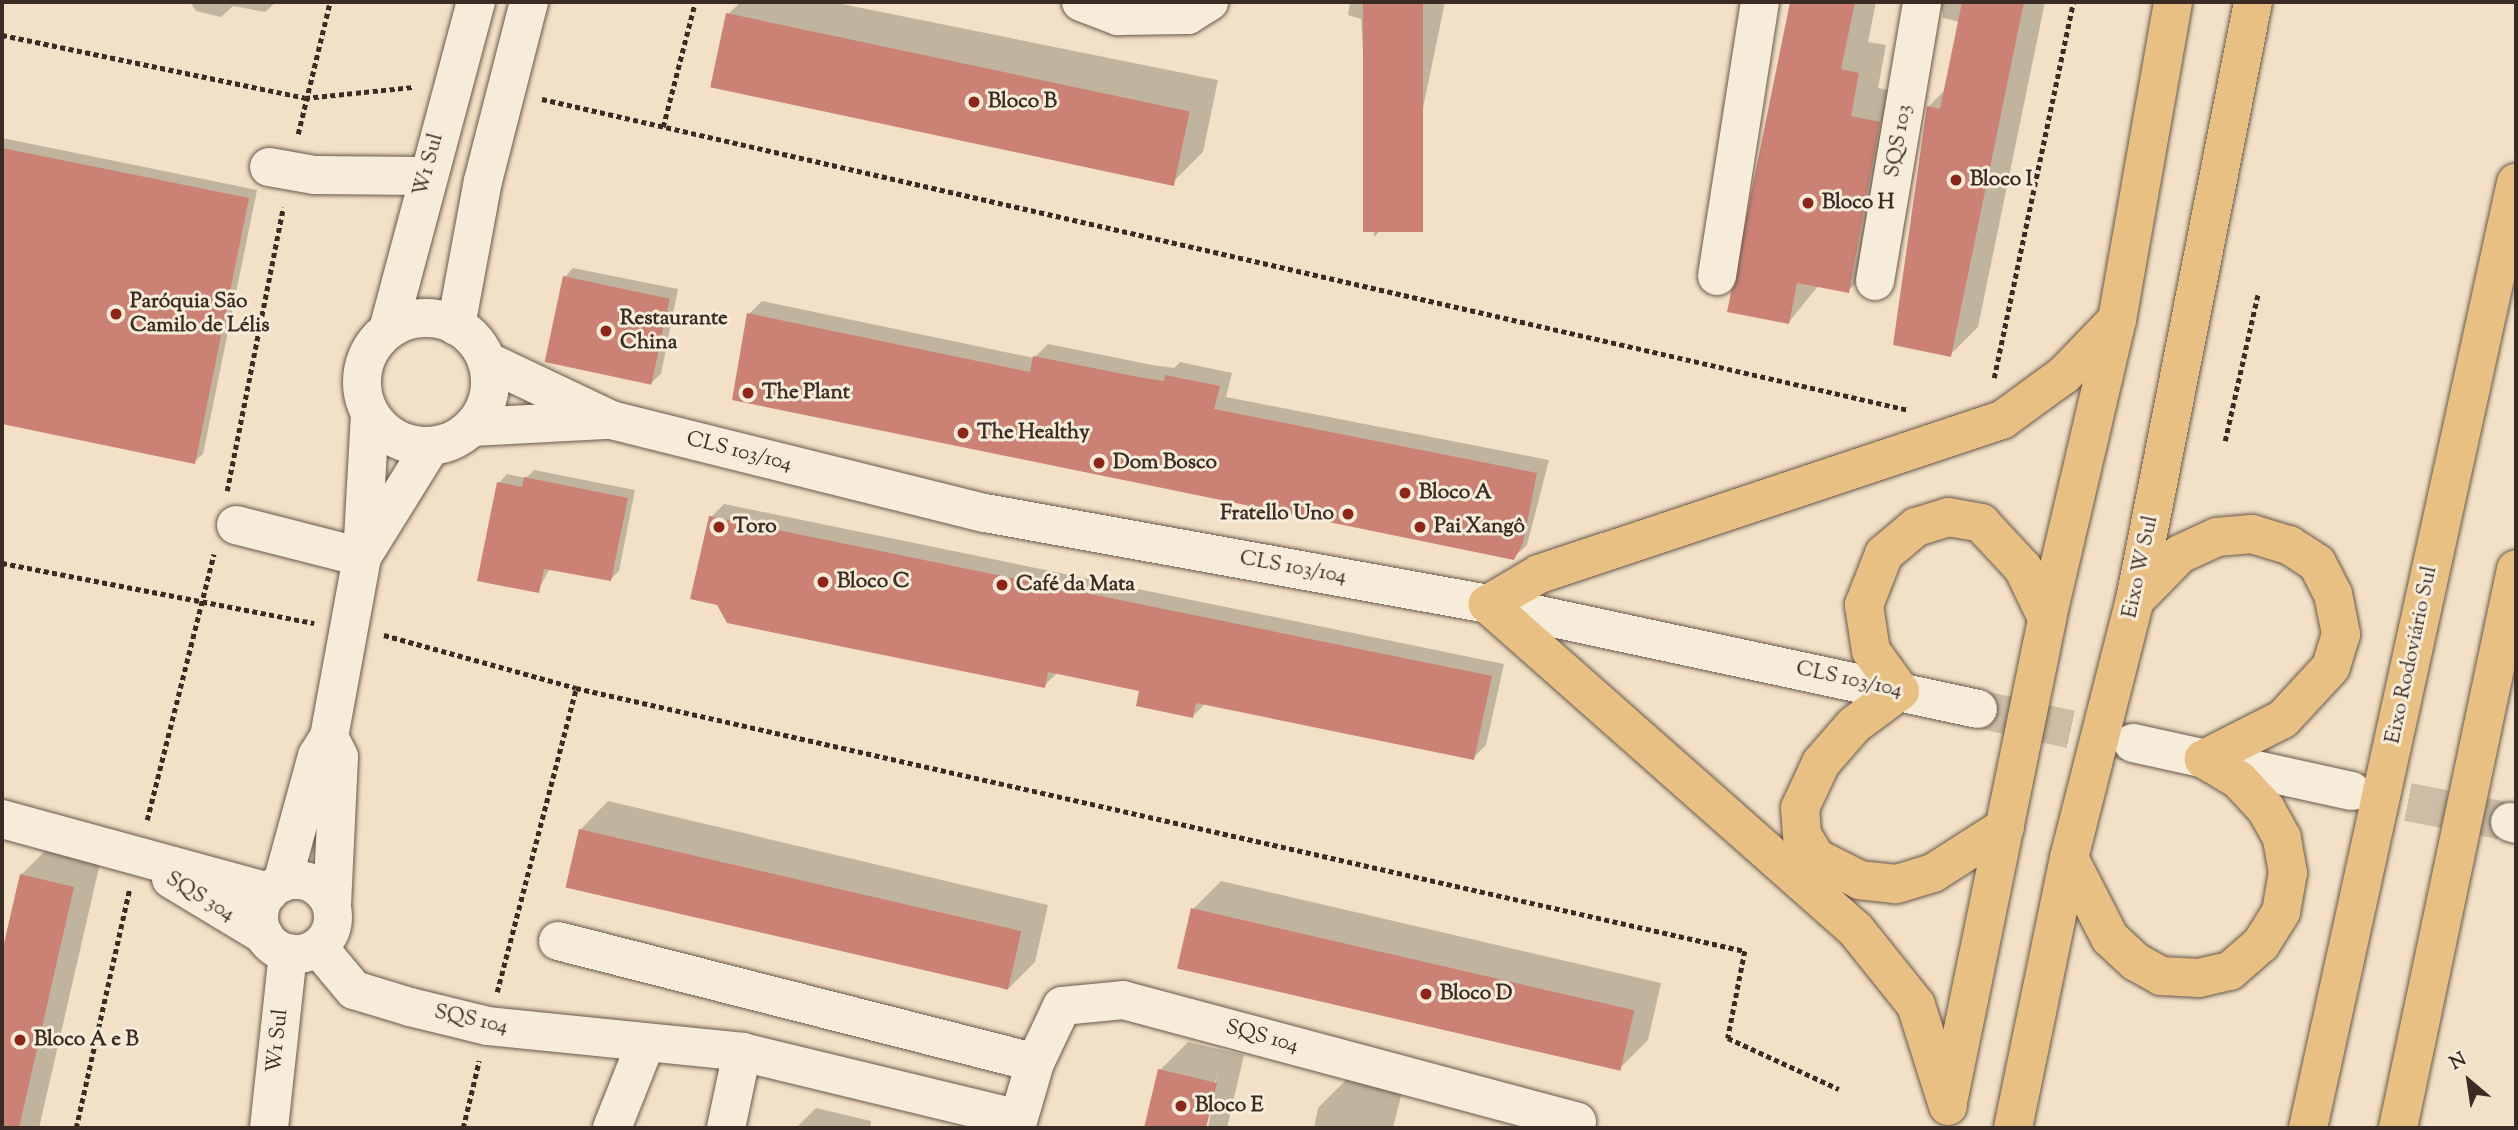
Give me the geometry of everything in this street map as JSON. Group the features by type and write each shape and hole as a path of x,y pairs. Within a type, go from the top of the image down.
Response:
{"main road":[{"path":"1945,1117 2047,618 2117,320 2173,2"},
{"name":"Eixo W Sul","path":"2012,1128 2069,858 2135,600 2253,2"},
{"name":"Eixo Rodoviário Sul","path":"2308,1128 2516,183"},
{"path":"1945,1117 1916,1005 1856,930 1488,604 1539,574 2001,420 2064,375 2117,320"},
{"path":"2005,827 1933,873 1896,884 1860,880 1816,859 1802,835 1805,786 1854,725 1900,691 1871,651 1864,605 1884,554 1916,527 1948,517 1981,523 2023,568 2047,618"},
{"path":"2135,600 2180,554 2217,537 2252,534 2289,545 2317,564 2333,594 2341,634 2331,667 2283,719 2204,760"},
{"path":"2398,1128 2516,569"},
{"path":"2069,858 2109,938 2136,962 2161,976 2230,971 2261,944 2281,912 2288,873 2281,838 2266,809 2239,780 2204,760"}],"street":[{"name":"W1 Sul","path":"388,330 425,176 476,2"},
{"path":"456,326 506,91 529,2"},
{"path":"1081,2 1118,16 1188,15 1209,2"},
{"path":"1717,276 1760,2"},
{"name":"SQS 103","path":"1875,281 1922,2"},
{"path":"280,169 425,176"},
{"path":"329,737 339,757 332,906 334,922 290,945 259,920 276,887 317,756 329,737 350,626 362,557 370,415 363,369 388,330 410,320 456,326 487,361 491,385 472,428 430,447 362,557"},
{"name":"CLS 103/104","path":"487,361 611,420 985,513 1488,604 1978,709"},
{"path":"370,415 385,433 430,447"},
{"name":"CLS 103/104","path":"472,428 611,420"},
{"path":"226,522 362,557"},
{"path":"2133,743 2352,791"},
{"name":"SQS 304","path":"2,820 137,858 276,887"},
{"name":"SQS 304","path":"137,858 290,945"},
{"path":"276,887 313,883 332,906"},
{"path":"558,942 1035,1063"},
{"name":"W1 Sul","path":"269,1128 290,945"},
{"name":"SQS 104","path":"290,945 354,990 488,1026 645,1045 742,1052 1017,1123 1035,1063 1062,1006 1124,1000 1577,1122"},
{"path":"611,1128 645,1045"},
{"path":"726,1128 742,1052"}],"path":[{"path":"76,1128 137,858 226,522 280,169 305,99 330,2"},
{"path":"663,127 695,2"},
{"path":"1992,387 2073,2"},
{"path":"2,35 305,99 452,83"},
{"path":"506,91 1924,413"},
{"path":"2225,441 2258,293"},
{"path":"2,563 203,606 350,626 576,688 1745,951 1728,1038 1839,1089"},
{"path":"463,1128 576,688"}],"building":[{"path":"1363,2 1423,2 1423,232 1363,232"},
{"name":"Bloco H","path":"1790,2 1855,2 1841,69 1859,73 1851,116 1880,122 1849,293 1797,283 1789,324 1727,312"},
{"name":"Bloco I","path":"1962,2 2024,2 1951,357 1893,345 1927,106 1940,109"},
{"name":"Bloco B","path":"726,13 1190,112 1174,186 710,87"},
{"name":"Paróquia São Camilo de Lélis","path":"2,148 249,198 195,464 2,424"},
{"path":"563,276 670,299 651,385 545,362"},
{"path":"747,313 1030,372 1033,356 1138,377 1164,381 1165,375 1220,386 1214,409 1537,473 1523,543 1514,560 732,400"},
{"path":"524,477 628,498 611,581 544,569 539,593 477,581 497,482 522,487"},
{"path":"709,516 1492,676 1474,760 1196,703 1193,718 1136,706 1139,691 1048,672 1045,688 727,623 717,605 690,599"},
{"path":"579,829 1021,931 1008,990 566,887"},
{"name":"Bloco A e B","path":"20,874 74,887 19,1128 2,1128 2,952"},
{"name":"Bloco D","path":"1191,908 1634,1010 1620,1071 1177,968"},
{"name":"Bloco E","path":"1158,1069 1217,1083 1206,1128 1144,1128"}],"tunnel":[{"path":"1978,709 2133,743"},
{"path":"2352,791 2510,822"}],"place":[{"name":"Bloco B","path":"974,102"},
{"name":"Bloco I","path":"1956,180"},
{"name":"Bloco H","path":"1808,203"},
{"name":"Paróquia São Camilo de Lélis","path":"116,314"},
{"name":"Restaurante China","path":"606,331"},
{"name":"The Plant","path":"748,393"},
{"name":"The Healthy","path":"963,433"},
{"name":"Dom Bosco","path":"1099,463"},
{"name":"Bloco A","path":"1405,493"},
{"name":"Fratello Uno","path":"1348,514"},
{"name":"Toro","path":"719,527"},
{"name":"Pai Xangô","path":"1420,527"},
{"name":"Bloco C","path":"823,582"},
{"name":"Café da Mata","path":"1002,585"},
{"name":"Bloco D","path":"1426,994"},
{"name":"Bloco A e B","path":"20,1040"},
{"name":"Bloco E","path":"1181,1106"}]}
